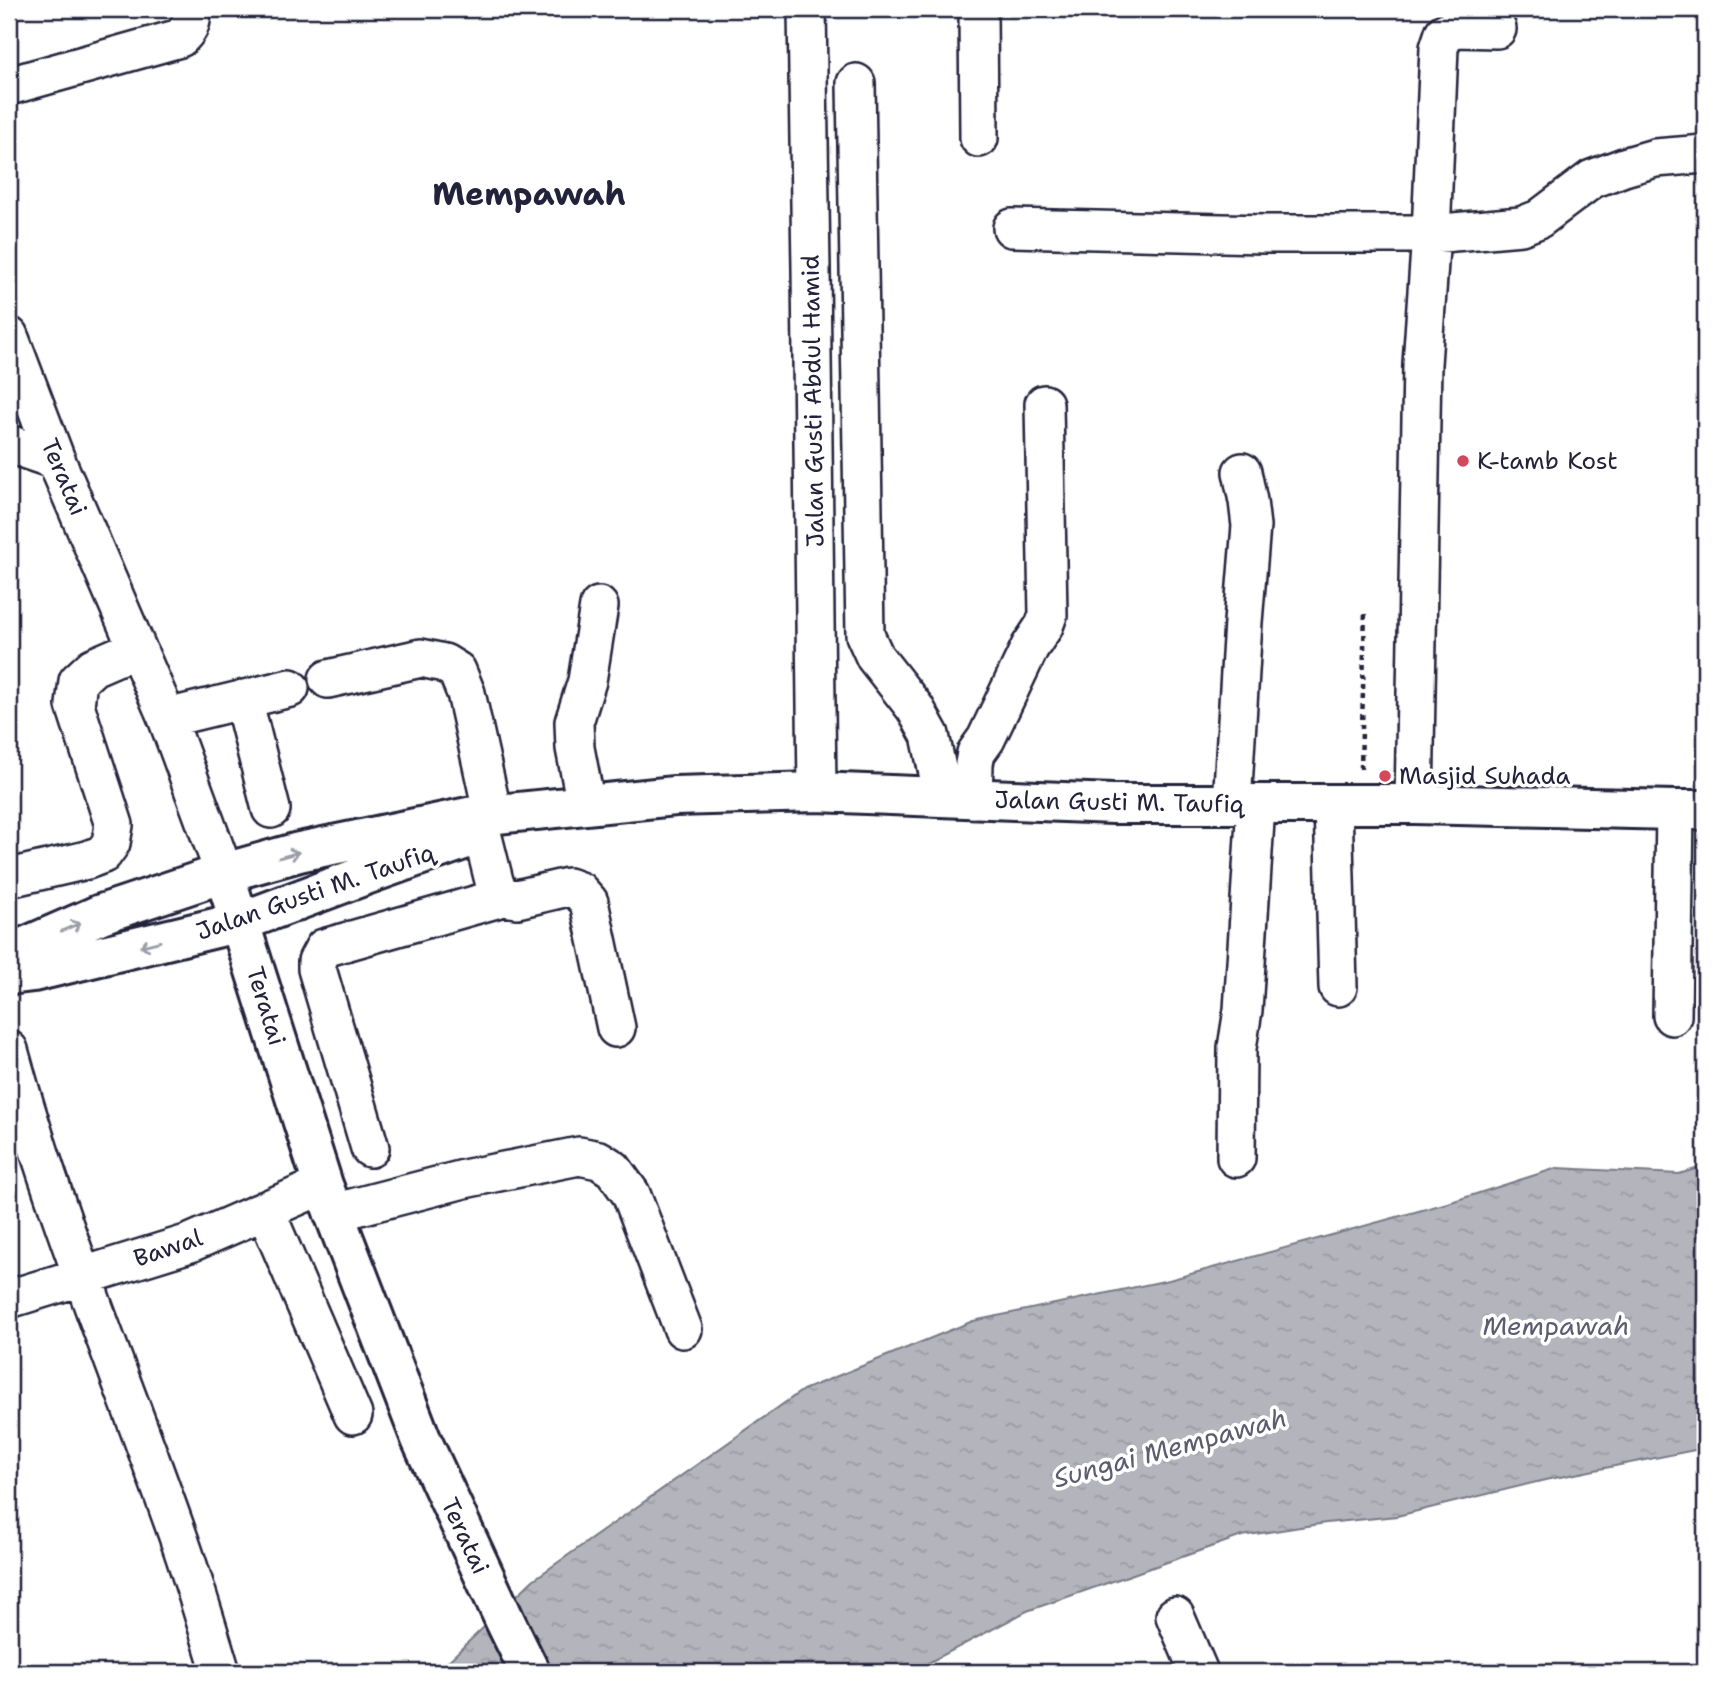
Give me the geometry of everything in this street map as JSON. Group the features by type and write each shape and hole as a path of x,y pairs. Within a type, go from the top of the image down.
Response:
{"main road":[{"name":"Jalan Gusti M. Taufiq","path":"487,824 468,817 299,852 224,873 101,914 10,954 33,972 240,922 363,876 487,824 533,811 675,796 817,793 1113,804 1414,804 1690,810"},
{"name":"Teratai","path":"224,873 328,1199 421,1439 530,1672"}],"street":[{"path":"9,86 180,38 190,25 191,9"},
{"name":"Jalan Gusti Abdul Hamid","path":"807,9 817,793"},
{"path":"978,9 979,138"},
{"path":"1414,804 1422,364 1439,48 1444,33 1454,27 1497,29"},
{"path":"856,83 865,635 875,657 915,708 958,798"},
{"path":"1012,228 1264,234 1431,234 1521,226 1539,219 1592,179 1655,158 1705,154"},
{"name":"Teratai","path":"9,336 56,460 167,718 224,873"},
{"path":"958,798 976,754 1048,615 1044,404"},
{"path":"9,444 56,460"},
{"path":"1236,1158 1237,1048 1243,1010 1242,622 1251,526 1242,472"},
{"path":"586,805 575,748 574,722 587,681 599,606"},
{"path":"9,878 87,860 103,854 111,843 114,824 75,705 78,681 93,667 137,648"},
{"path":"328,678 421,658 444,663 457,671 466,693 495,886 503,897"},
{"path":"167,718 290,688"},
{"path":"243,699 271,809"},
{"path":"1338,988 1346,805"},
{"path":"1672,1016 1690,810"},
{"path":"370,1147 317,969 317,961 324,948 503,897 517,899 568,887 579,891 589,902 616,1028"},
{"path":"9,1050 24,1106 82,1276 179,1538 222,1672"},
{"name":"Bawal","path":"9,1299 190,1243 265,1210 490,1174 579,1156 599,1160 614,1169 631,1194 683,1329"},
{"path":"265,1210 353,1415"},
{"path":"1175,1616 1199,1672"}],"path":[{"path":"1346,805 1365,609"}],"water":[{"name":"Mempawah","path":"1705,1166 1705,1448 1545,1480 1397,1516 1326,1523 1242,1536 1027,1611 911,1672 437,1672 533,1580 803,1390 973,1321 1169,1280 1451,1202 1557,1168 1679,1174"}],"place":[{"name":"K-tamb Kost","path":"1463,461"},
{"name":"Masjid Suhada","path":"1385,776"}],"district":[{"name":"Mempawah","path":"529,194"}],"water label":[{"name":"Sungai Mempawah","path":"1170,1448"}]}
